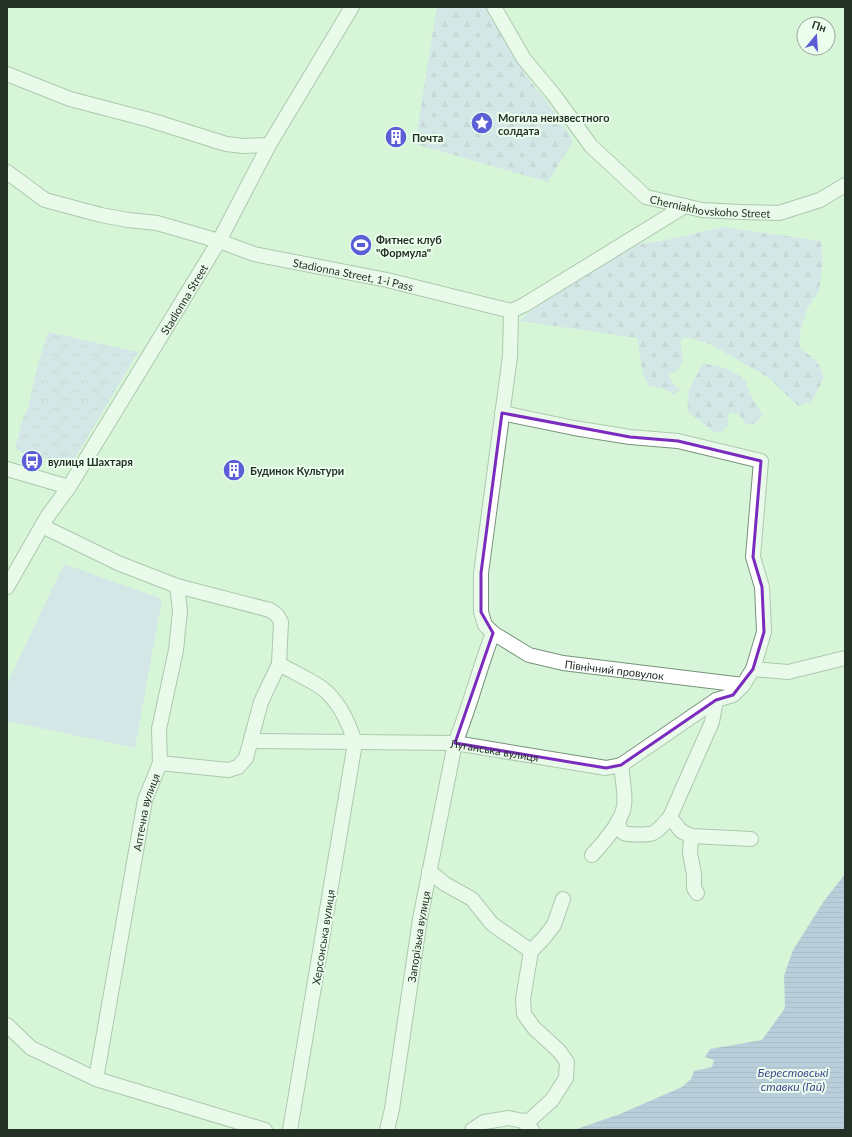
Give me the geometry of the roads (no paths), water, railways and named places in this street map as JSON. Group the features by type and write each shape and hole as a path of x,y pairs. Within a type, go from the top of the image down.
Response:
{"street":[{"name":"Stadionna Street","path":"7,587 42,526 69,487 219,241 269,145 352,7"},
{"name":"Cherniakhovskoho Street","path":"494,7 524,59 554,95 591,146 646,196 702,210 779,213 820,200 845,185"},
{"path":"7,74 70,99 150,120 226,144 244,146 269,145"},
{"name":"Stadionna Street, 1-i Pass","path":"7,172 45,200 101,215 157,224 219,241 254,254 387,280 512,311"},
{"path":"493,633 485,625 481,612 480,573 510,356 512,311 685,206"},
{"path":"502,413 602,433 678,441 761,461 753,558 762,587 764,632 753,669 743,685"},
{"path":"7,469 69,487"},
{"path":"42,526 118,563 177,586 270,610 277,615 281,622 279,664 261,702 246,758 238,767 228,770 160,763"},
{"name":"Аптечна вулиця","path":"96,1079 145,800 160,763 159,729 176,650 180,611 177,586"},
{"name":"Північний провулок","path":"493,633 529,655 563,663 743,685"},
{"name":"Запорізька вулиця","path":"387,1130 392,1109 420,919 455,744 464,723 482,661 493,633"},
{"path":"753,669 788,672 823,665 845,658"},
{"path":"279,664 323,689 340,707 355,743"},
{"name":"Луганська вулиця","path":"251,741 455,744 606,768 621,765 716,700 733,695 743,685"},
{"path":"618,822 620,829 624,833 652,834 657,831 670,817 712,722 716,700"},
{"name":"Херсонська вулиця","path":"290,1130 355,743"},
{"path":"592,854 603,843 618,822 624,806 621,765"},
{"path":"670,817 681,831 691,836 751,839"},
{"path":"691,836 690,853 694,874 694,888 697,892"},
{"path":"429,871 445,884 472,899 492,924 531,951"},
{"path":"472,1130 484,1122 509,1118 528,1126 530,1120 552,1100 566,1078 566,1062 560,1051 534,1028 524,1014 523,999 531,951 554,925 563,899"},
{"path":"7,1025 31,1048 96,1079 265,1130"}],"water":[{"name":"Берестовські ставки (Гай)","path":"845,874 845,1130 574,1130 620,1114 682,1087 691,1079 694,1071 712,1067 714,1060 705,1057 710,1049 762,1040 785,1008 784,976 793,950 824,901"}],"place":[{"name":"Могила неизвестного солдата","path":"482,123"},
{"name":"Почта","path":"396,137"},
{"name":"Фитнес клуб \"Формула\"","path":"361,245"},
{"name":"вулиця Шахтаря","path":"32,461"},
{"name":"Будинок Культури","path":"234,470"}]}
